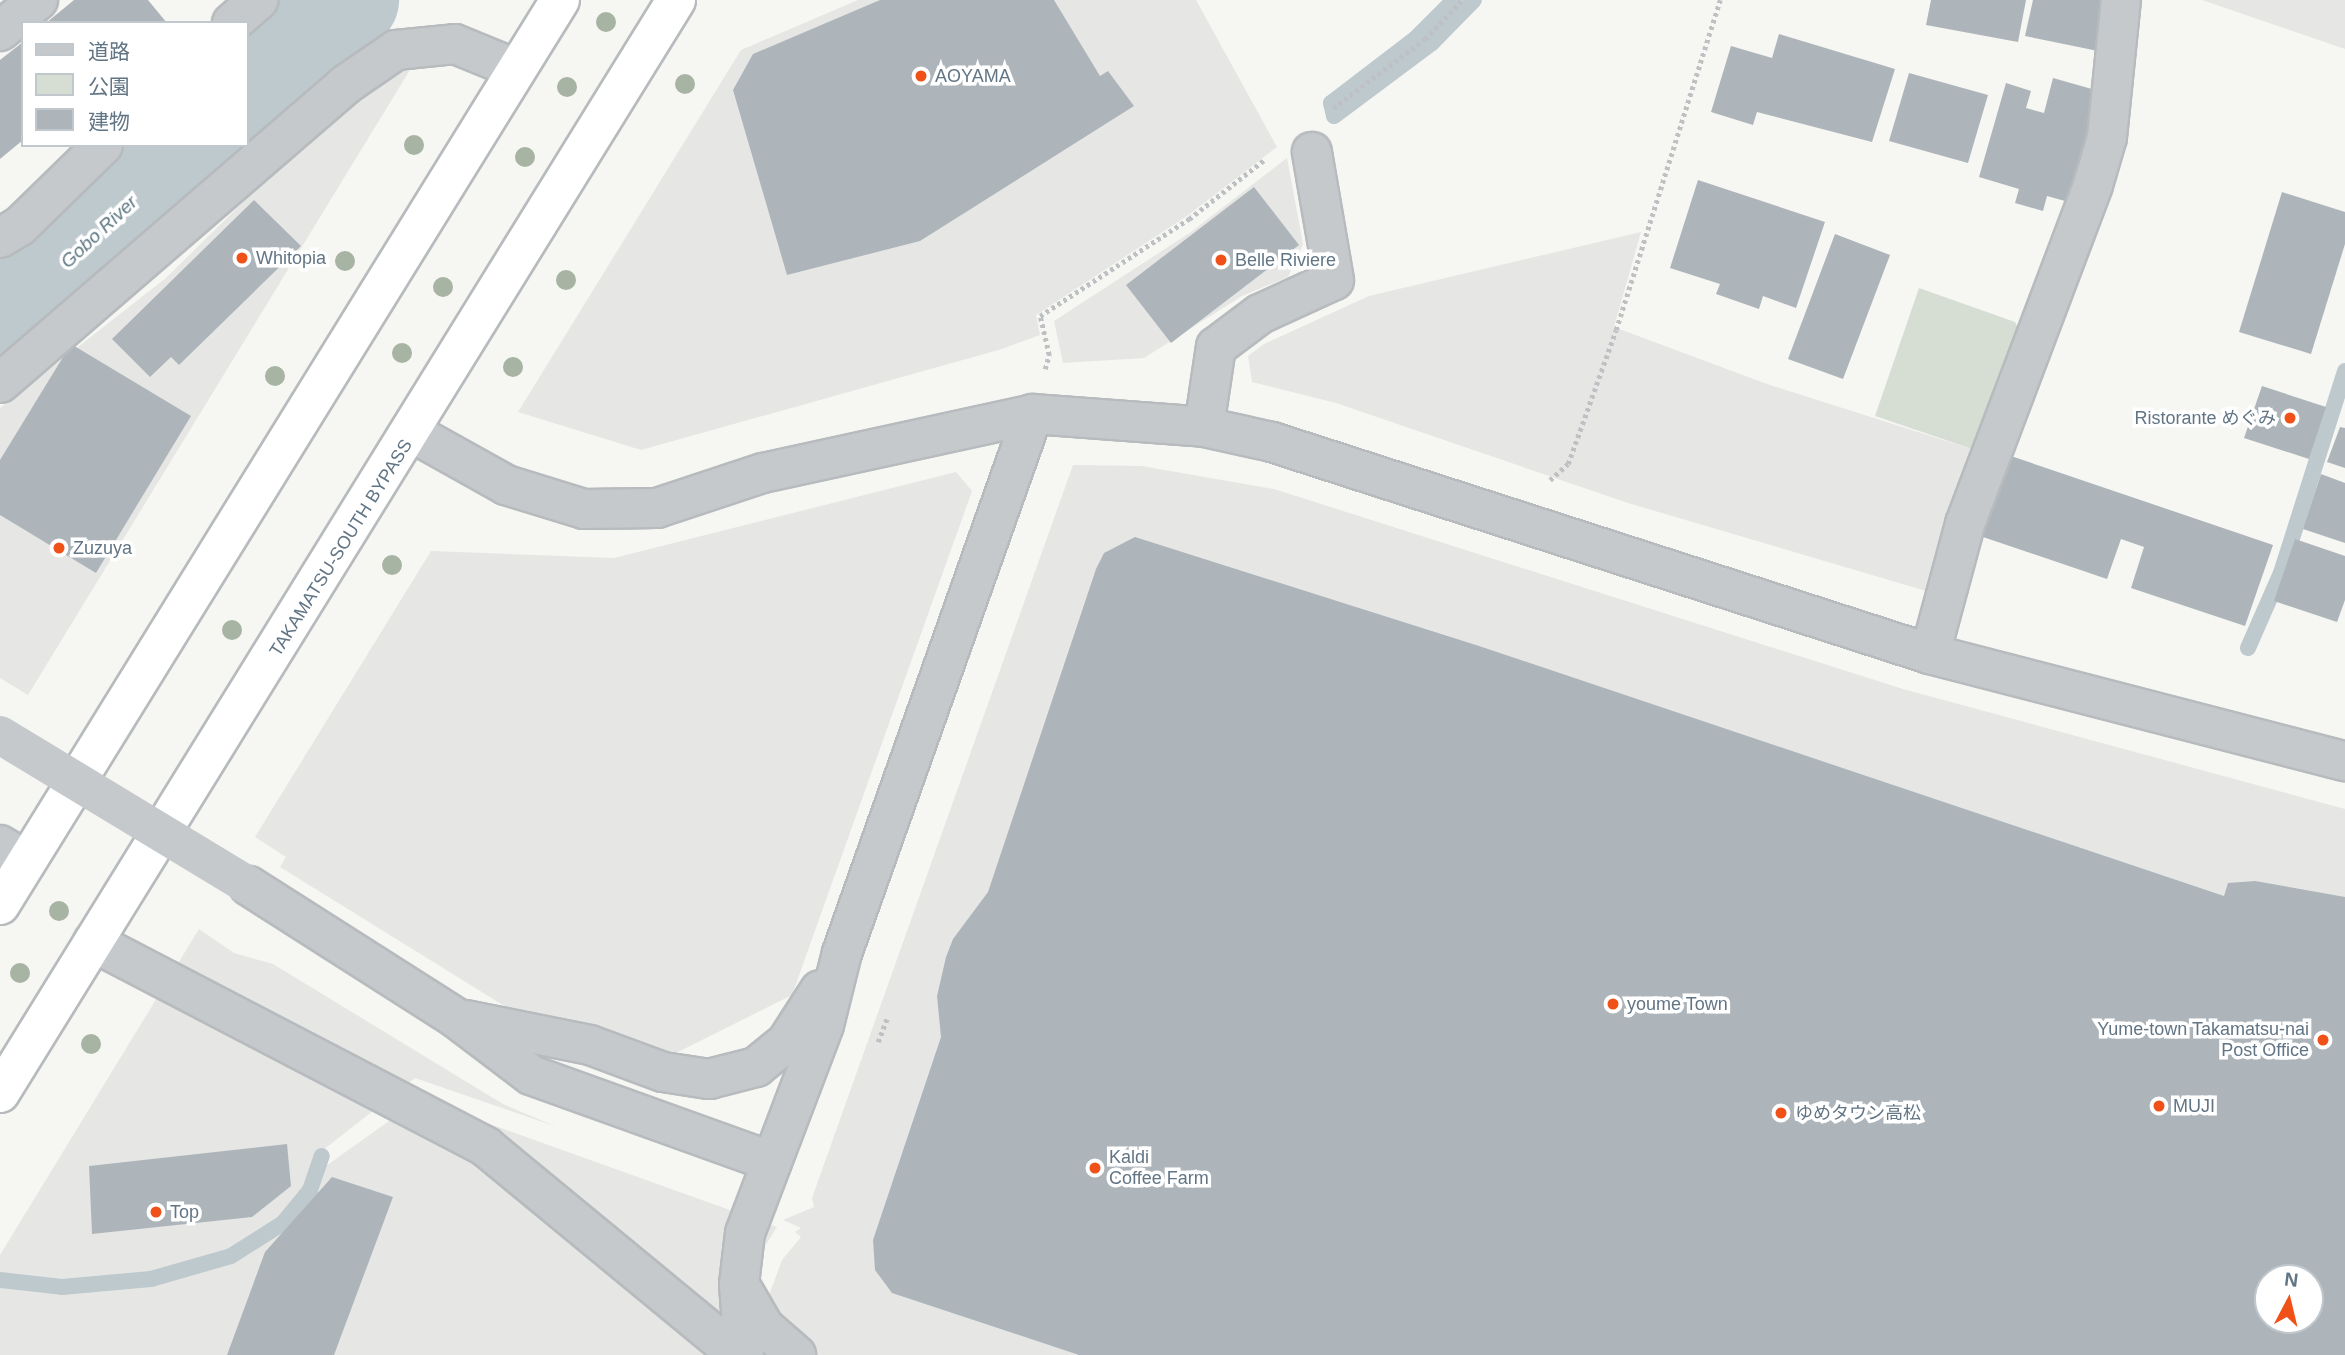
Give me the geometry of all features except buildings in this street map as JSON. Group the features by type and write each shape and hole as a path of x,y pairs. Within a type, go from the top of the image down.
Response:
{"highway":[{"path":"0,905 13,853 560,0"},
{"name":"TAKAMATSU-SOUTH BYPASS","path":"0,1093 413,433 676,0"}],"street":[{"path":"0,31 38,0"},
{"path":"234,21 258,0"},
{"path":"1930,654 1965,524 2093,185 2107,137 2121,0"},
{"path":"0,383 345,85 396,50 455,44 516,69"},
{"path":"0,238 20,226 101,147"},
{"path":"1205,427 1216,347 1260,314 1334,280 1312,152"},
{"path":"413,433 506,485 584,509 657,508 763,474 1033,414 1205,427 1272,442 1504,519 1930,654 2345,761"},
{"path":"744,1355 739,1284 745,1233 824,1025 842,953 1033,414"},
{"path":"0,735 249,886 456,1018 531,1074 772,1163"},
{"path":"93,942 486,1147 738,1355"},
{"path":"456,1018 590,1045 663,1072 709,1079 756,1067 786,1043 842,953"},
{"path":"739,1284 764,1326 796,1355"}],"path":[{"path":"1331,110 1425,39 1462,0"},
{"path":"1504,519 1568,464 1720,0"},
{"path":"1033,414 1049,355 1041,316 1189,219 1268,157"},
{"path":"878,1042 887,1019"}],"shaded area":[{"path":"858,0 1196,0 1277,147 1187,216 1036,315 1040,335 1002,349 641,450 518,412 741,50"},
{"path":"2202,0 2345,0 2345,49"},
{"path":"413,65 28,695 0,678 0,408 166,278 321,125"},
{"name":"Belle Riviere","path":"1287,158 1303,244 1288,277 1242,296 1144,358 1063,363 1054,321 1191,232"},
{"path":"1641,232 1614,327 1767,384 1978,451 1933,593 1628,503 1336,403 1252,382 1248,356 1264,344 1369,296"},
{"name":"youme Town","path":"1073,465 1142,466 1274,489 1903,689 2345,809 2345,1355 747,1355 782,1260 801,1237 795,1232 801,1228 783,1220 814,1207 812,1198"},
{"path":"956,472 972,491 792,995 670,1056 522,1017 280,867 286,857 255,837 431,551 614,558"},
{"path":"199,929 234,953 273,964 503,1104 557,1127 415,1078 318,1154 307,1186 293,1204 258,1237 232,1250 149,1274 63,1281 0,1275 0,1255"},
{"path":"420,1099 777,1227 762,1251 726,1355 0,1355 0,1286 63,1291 154,1283 233,1260 285,1227 314,1192 323,1168"}],"green space":[{"path":"1919,288 2015,322 2021,334 1978,451 1875,416"}],"waterway":[{"name":"Gobo River","path":"248,95 350,0"},
{"path":"1454,0 1416,38 1331,103 1334,116 1432,43 1474,0"},
{"name":"Gobo River","path":"0,312 55,273 191,147"},
{"path":"2248,648 2281,573 2345,371"},
{"path":"0,1280 62,1287 151,1279 231,1256 283,1223 310,1190 322,1156"}],"place":[{"name":"AOYAMA","path":"921,76"},
{"name":"Whitopia","path":"242,258"},
{"name":"Belle Riviere","path":"1221,260"},
{"name":"Ristorante めぐみ","path":"2290,418"},
{"name":"Zuzuya","path":"59,548"},
{"name":"youme Town","path":"1613,1004"},
{"name":"Yume-town Takamatsu-nai Post Office","path":"2323,1040"},
{"name":"MUJI","path":"2159,1106"},
{"name":"ゆめタウン高松","path":"1781,1113"},
{"name":"Kaldi Coffee Farm","path":"1095,1168"},
{"name":"Top","path":"156,1212"}]}
